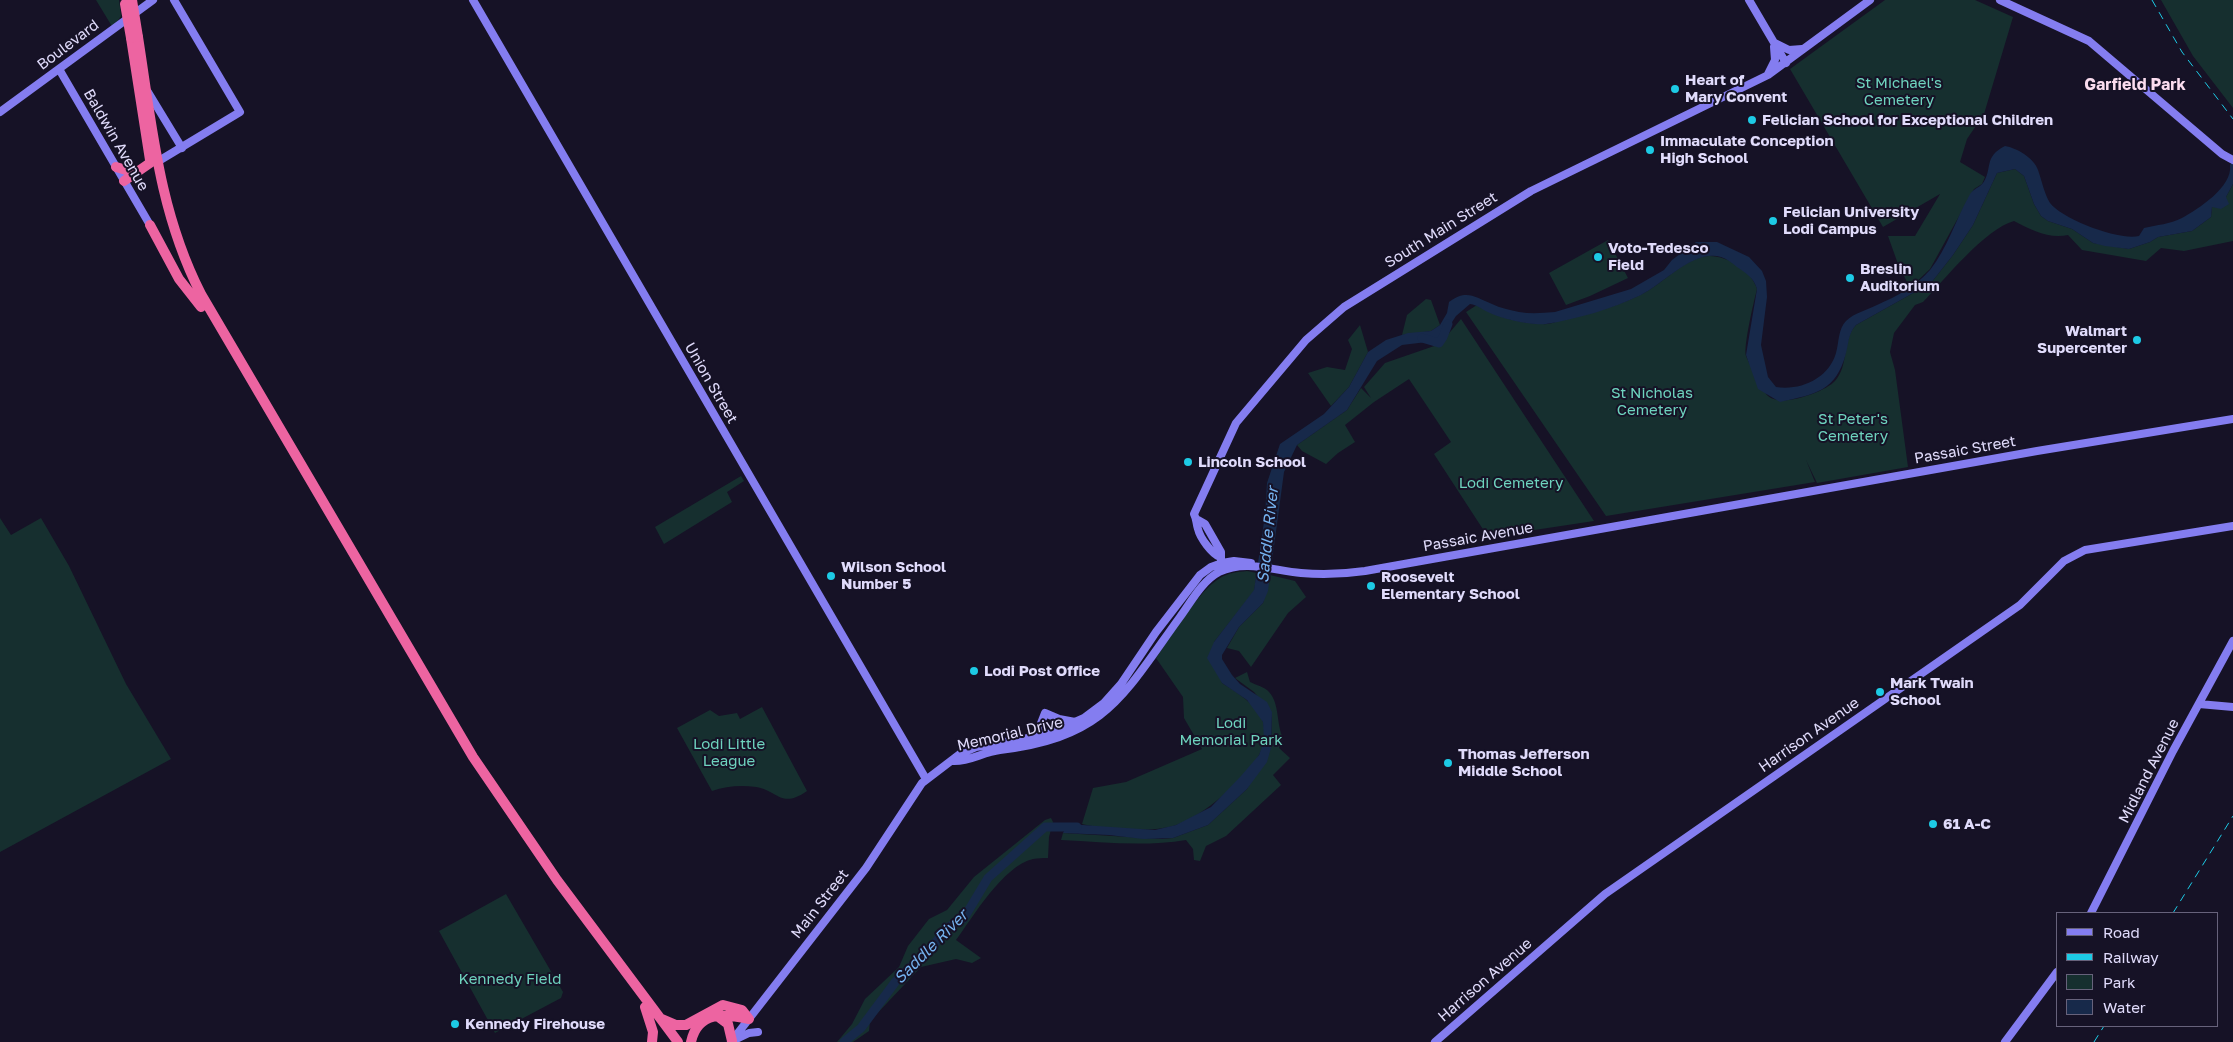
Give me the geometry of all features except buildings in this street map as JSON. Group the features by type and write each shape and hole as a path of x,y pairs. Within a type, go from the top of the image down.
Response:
{"highway":[{"path":"127,1 168,234 182,269 201,307 452,734 520,839 671,1042"},
{"path":"134,37 146,89 154,162 174,230 201,294 440,703 531,843 678,1042"},
{"path":"124,181 154,162"},
{"path":"116,167 136,173"},
{"path":"150,225 179,280 201,307"},
{"path":"660,1018 681,1026 723,1004 742,1010 749,1019"},
{"path":"645,1007 652,1032 652,1042"},
{"path":"691,1042 692,1036 699,1025 716,1015 727,1014 749,1019"},
{"path":"716,1015 728,1024 732,1042"}],"street":[{"name":"Boulevard","path":"0,112 154,0"},
{"path":"154,162 182,148 240,112 174,0"},
{"name":"Union Street","path":"473,0 926,779"},
{"path":"1749,0 1786,63 1870,0"},
{"path":"2000,0 2089,41 2231,159"},
{"path":"1774,42 1789,50 1805,48"},
{"path":"1768,74 1775,60 1774,42"},
{"name":"South Main Street","path":"1222,563 1222,552 1205,524 1196,517 1236,424 1289,358 1331,317 1531,191 1768,74 1786,63"},
{"name":"Baldwin Avenue","path":"59,69 150,225"},
{"path":"146,89 182,148"},
{"name":"Passaic Street","path":"1703,511 2037,451 2233,420"},
{"name":"Passaic Avenue","path":"1222,563 1255,564 1318,574 1357,572 1703,511"},
{"name":"Harrison Avenue","path":"1435,1042 1605,894 2014,609 2069,557 2085,550 2233,526"},
{"name":"Memorial Drive","path":"953,761 962,762 991,751 1047,742 1090,724 1109,709 1129,688 1205,582 1222,563"},
{"name":"Memorial Drive","path":"926,779 960,754 976,747 1057,731 1077,722 1096,710 1113,694 1200,575 1211,567 1222,563"},
{"name":"Midland Avenue","path":"2092,912 2233,642"},
{"path":"2199,704 2233,708"},
{"path":"1032,737 1041,725 1045,713 1060,719 1077,722"},
{"name":"Main Street","path":"732,1042 866,868 926,779"},
{"path":"2005,1042 2056,973"},
{"path":"732,1042 750,1033 758,1032"}],"green space":[{"path":"96,0 119,0 121,16 113,28"},
{"name":"St Michael's Cemetery","path":"1885,0 1975,0 2013,17 1984,114 1967,139 1960,162 1985,177 1982,184 1974,189 1930,269 1910,288 1898,264 1888,236 1915,236 1940,194 1883,227 1790,69"},
{"path":"2161,0 2233,0 2233,108 2193,56"},
{"name":"St Nicholas Cemetery","path":"2015,169 2024,176 2034,204 2041,216 2048,221 2072,229 2093,243 2129,249 2150,242 2158,237 2192,231 2211,217 2212,207 2226,197 2233,184 2233,241 2184,251 2161,248 2146,261 2082,250 2068,235 2047,235 2014,221 1991,234 1966,256 1923,302 1915,305 1894,333 1890,352 1895,370 1908,467 1817,483 1806,460 1815,482 1606,516 1466,312 1477,305 1492,313 1516,321 1542,324 1552,323 1626,302 1651,289 1679,268 1694,260 1710,256 1718,257 1742,269 1749,275 1757,289 1745,351 1747,359 1764,390 1768,396 1774,399 1783,400 1803,397 1822,390 1835,381 1842,368 1849,338 1856,325 1931,283 1973,225 1997,173"},
{"name":"Voto-Tedesco Field","path":"1608,240 1628,278 1566,305 1549,273"},
{"path":"1426,299 1431,300 1440,325 1431,331 1402,335 1407,315"},
{"name":"Lodi Cemetery","path":"1461,319 1594,521 1488,537 1434,454 1451,442 1409,379 1374,402 1345,425 1355,442 1338,453 1326,464 1302,451 1297,445 1347,410 1361,388 1371,398 1364,387 1385,363 1440,344"},
{"path":"1360,325 1368,352 1349,387 1331,406 1308,373 1327,367 1345,370 1352,349 1348,340"},
{"path":"741,476 744,481 727,492 732,502 664,544 655,527"},
{"path":"0,518 11,535 41,518 69,566 126,684 171,759 0,852"},
{"name":"Lodi Memorial Park","path":"1247,571 1257,573 1254,591 1214,642 1222,683 1251,704 1263,722 1264,739 1259,755 1234,786 1199,814 1176,825 1166,828 1130,830 1082,824 1093,788 1126,782 1202,749 1184,718 1183,697 1156,658 1194,603 1212,584 1226,575"},
{"path":"1270,575 1295,581 1306,597 1288,613 1251,667 1239,651 1227,648 1239,627 1263,603"},
{"path":"1247,672 1250,682 1269,692 1275,702 1279,727 1283,738 1279,748 1290,758 1273,775 1281,785 1226,836 1206,846 1200,861 1194,860 1193,849 1186,840 1139,844 1061,840 1063,833 1173,838 1208,825 1247,789 1271,748 1272,713 1254,692 1235,678"},
{"name":"Lodi Little League","path":"762,707 807,791 791,799 786,799 764,789 750,786 728,787 712,791 677,728 710,710 719,716 737,713 740,719"},
{"path":"1051,818 1053,822 1049,837 1048,858 1033,859 1011,871 980,906 956,940 981,958 972,963 956,959 921,967 870,1021 869,1031 853,1042 837,1042 852,1024 865,999 899,967 908,946 929,919 947,910 974,877 1045,820"},
{"name":"Kennedy Field","path":"506,894 563,992 561,998 495,1033 439,931"}],"water":[{"name":"Saddle River","path":"2005,146 2020,151 2033,161 2048,199 2056,209 2078,222 2105,232 2130,237 2139,236 2144,228 2182,218 2205,203 2220,189 2226,181 2230,165 2233,161 2233,184 2226,197 2229,204 2221,209 2212,207 2211,217 2192,231 2158,237 2150,242 2129,249 2105,246 2093,243 2072,229 2048,221 2041,216 2034,204 2024,176 2015,169 1997,173 1973,225 1931,283 1853,328 1842,366 1830,384 1814,393 1780,402 1758,389 1746,355 1757,289 1756,285 1746,274 1721,257 1700,258 1679,269 1650,290 1630,300 1594,313 1558,322 1534,324 1518,322 1502,318 1470,304 1456,316 1443,336 1435,341 1402,345 1377,361 1347,410 1297,445 1284,472 1268,591 1263,603 1239,627 1222,655 1222,659 1232,675 1240,684 1267,702 1272,712 1271,748 1267,762 1247,789 1208,825 1173,838 1143,839 1063,833 1068,824 1155,830 1176,825 1211,807 1259,755 1264,741 1263,722 1247,700 1222,683 1207,658 1214,642 1254,590 1265,515 1267,483 1280,444 1324,414 1349,387 1368,352 1386,340 1408,333 1431,331 1440,325 1447,313 1449,302 1461,296 1475,297 1498,307 1519,312 1555,312 1631,289 1664,270 1672,260 1696,242 1717,242 1749,257 1762,271 1766,281 1767,297 1761,345 1768,377 1776,387 1785,388 1804,385 1821,376 1832,362 1843,324 1849,318 1905,290 1930,270 1951,234 1970,194 1986,178 1994,154"}],"waterway":[{"name":"Saddle River","path":"1422,338 1439,343 1448,324"},
{"name":"Saddle River","path":"844,1042 861,1028 896,981 932,947 947,928 964,918 988,878 1045,827 1077,827"}],"railway":[{"path":"2152,0 2182,52 2233,119"},
{"path":"2174,912 2233,816"},
{"path":"2094,1042 2103,1027"}],"place":[{"name":"Heart of Mary Convent","path":"1675,89"},
{"name":"Felician School for Exceptional Children","path":"1752,120"},
{"name":"Immaculate Conception High School","path":"1650,150"},
{"name":"Felician University Lodi Campus","path":"1773,221"},
{"name":"Voto-Tedesco Field","path":"1598,257"},
{"name":"Breslin Auditorium","path":"1850,278"},
{"name":"Walmart Supercenter","path":"2137,340"},
{"name":"Lincoln School","path":"1188,462"},
{"name":"Wilson School Number 5","path":"831,576"},
{"name":"Roosevelt Elementary School","path":"1371,586"},
{"name":"Lodi Post Office","path":"974,671"},
{"name":"Mark Twain School","path":"1880,692"},
{"name":"Thomas Jefferson Middle School","path":"1448,763"},
{"name":"61 A-C","path":"1933,824"},
{"name":"Kennedy Firehouse","path":"455,1024"}],"district":[{"name":"Garfield Park","path":"2135,85"}],"park label":[{"name":"St Peter's Cemetery","path":"1853,428"}]}
